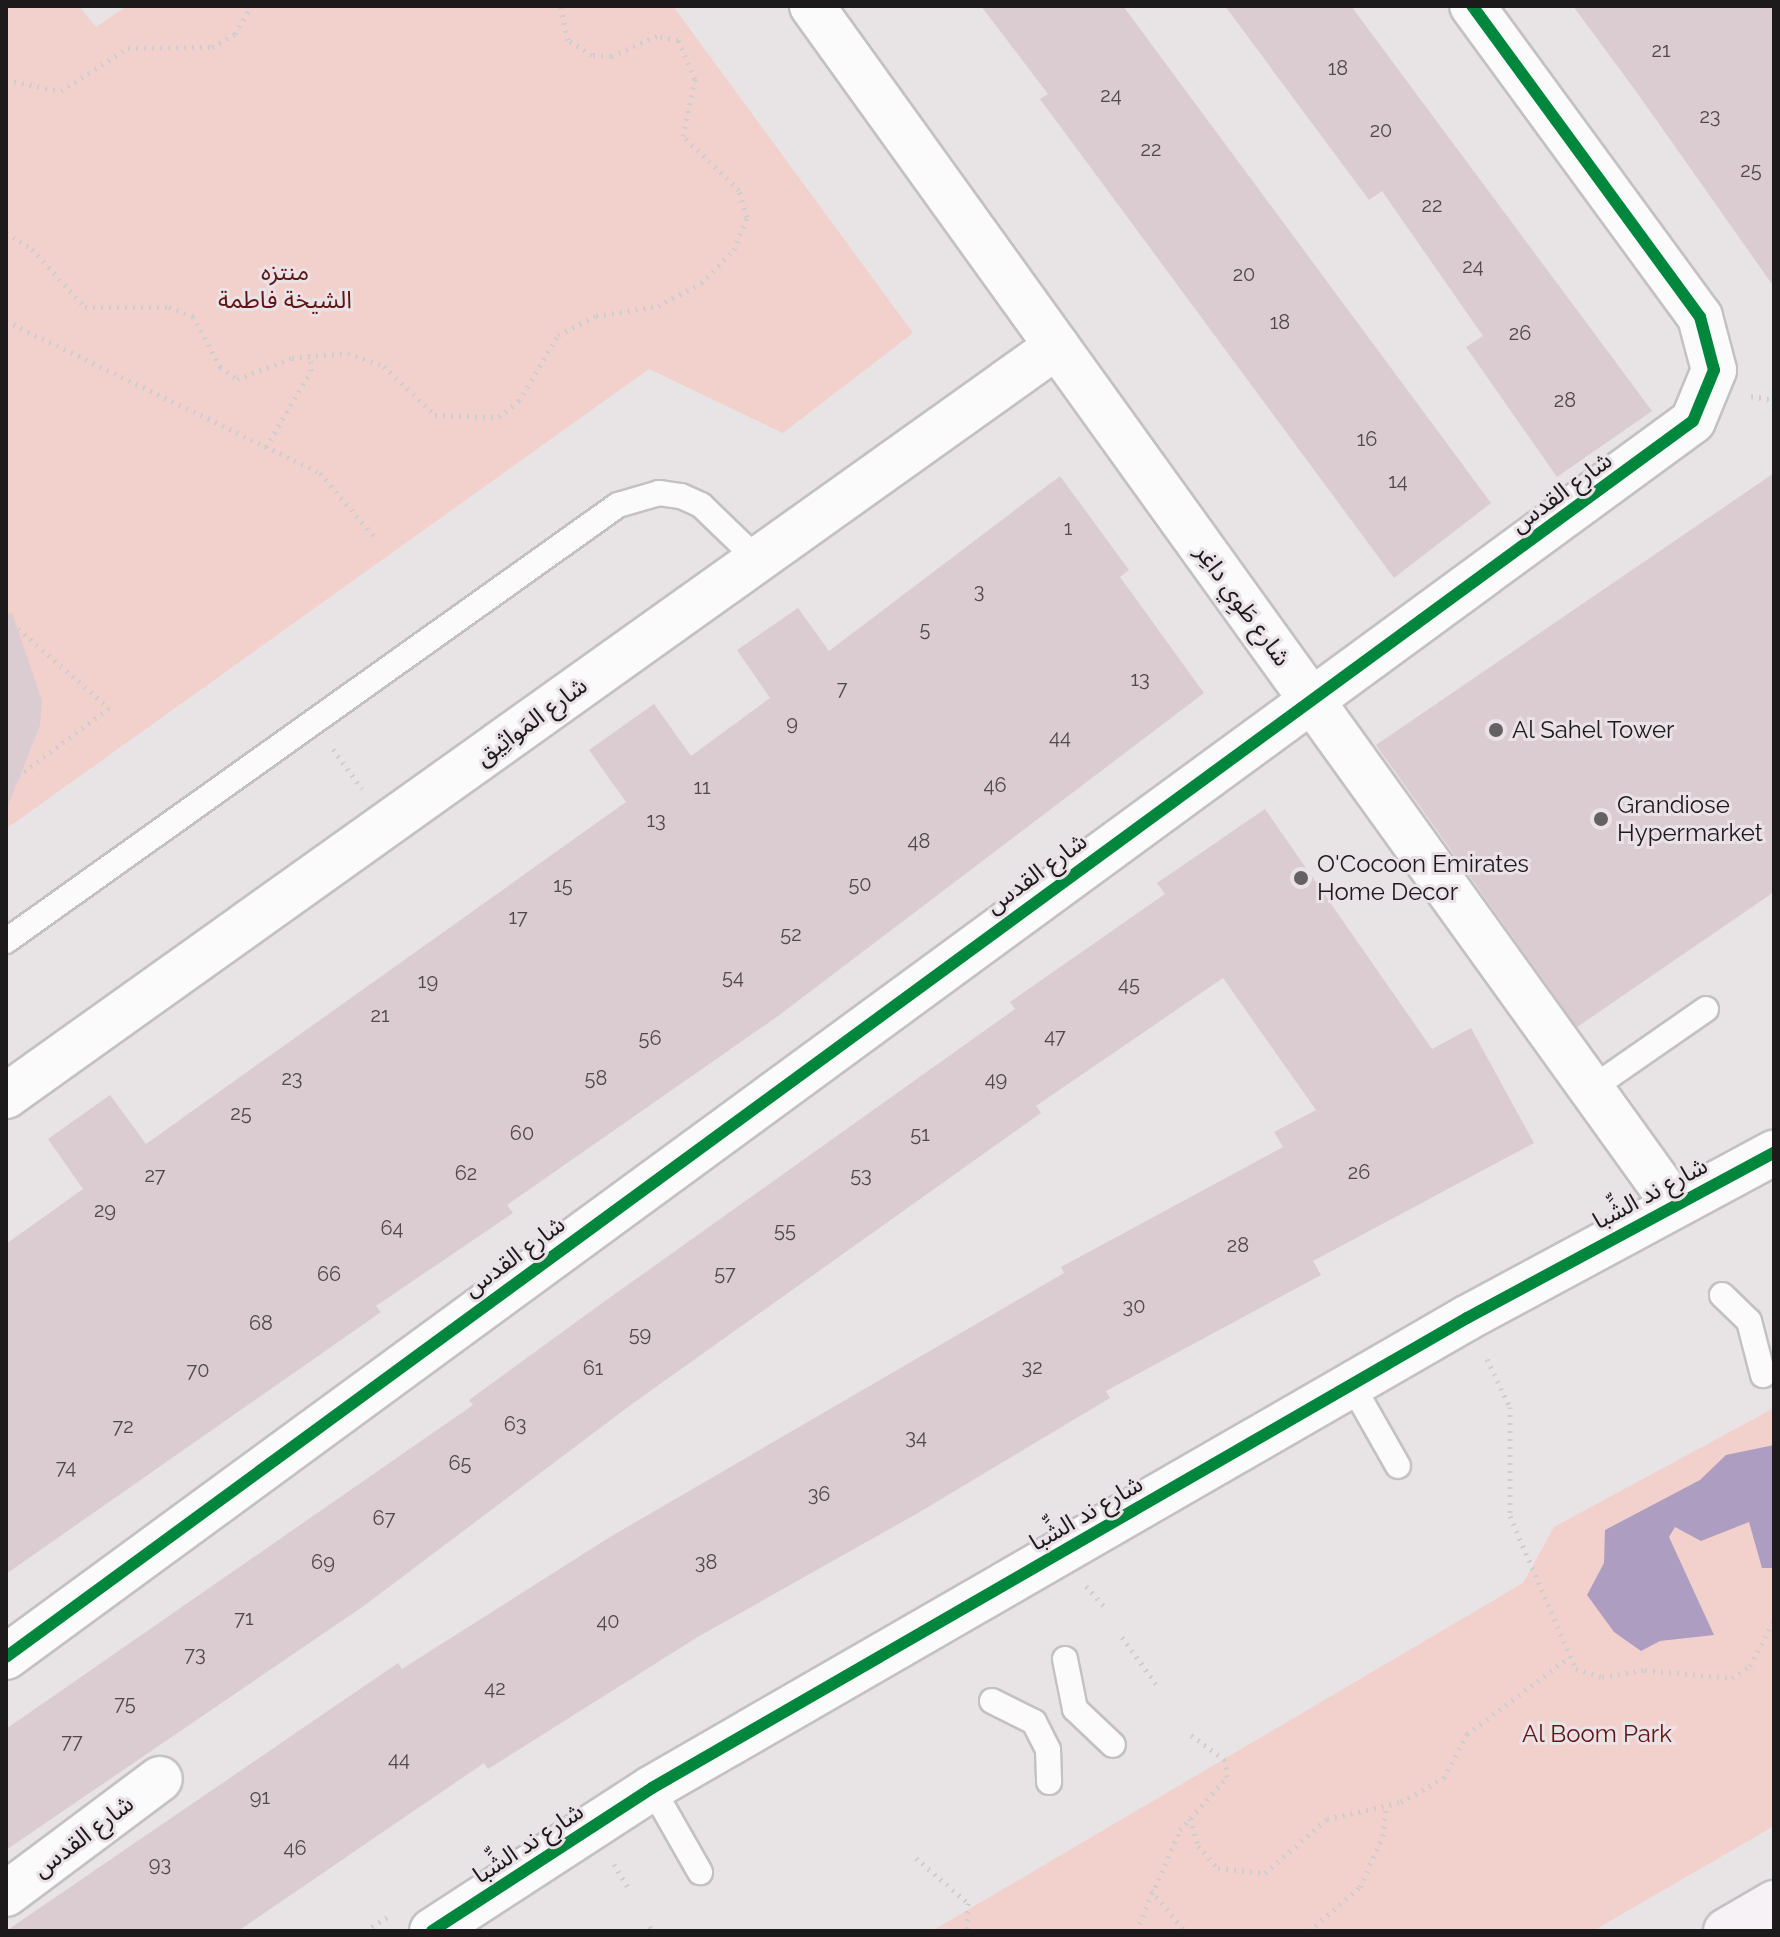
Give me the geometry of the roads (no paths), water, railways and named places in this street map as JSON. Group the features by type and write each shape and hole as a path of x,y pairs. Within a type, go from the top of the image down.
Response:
{"main road":[{"path":"1726,1931 1774,1903"}],"street":[{"name":"شارع طَوِي داغِر","path":"812,6 1674,1204"},
{"name":"شارع القدس","path":"6,1657 1310,699 1680,434 1711,388 1713,351 1700,317 1472,6"},
{"name":"شارع المَواثِيق","path":"6,1096 1057,346"},
{"name":"شارع ند الشِّبا","path":"432,1931 652,1788 1467,1318 1674,1204 1774,1153"},
{"name":"شارع القدس","path":"6,1894 160,1779"}],"lane":[{"path":"6,941 638,496 659,493 701,505 757,559"},
{"path":"1591,1089 1706,1009"},
{"path":"1722,1295 1749,1321 1763,1375"},
{"path":"1352,1385 1398,1466"},
{"path":"1065,1659 1075,1709 1113,1745"},
{"path":"992,1701 1034,1722 1048,1750 1049,1782"},
{"path":"652,1788 700,1872"}],"place":[{"name":"Al Sahel Tower","path":"1496,730"},
{"name":"Grandiose Hypermarket","path":"1601,819"},
{"name":"O'Cocoon Emirates Home Decor","path":"1301,878"}],"park label":[{"name":"منتزه الشيخة فاطمة","path":"285,286"},
{"name":"Al Boom Park","path":"1597,1734"}]}
